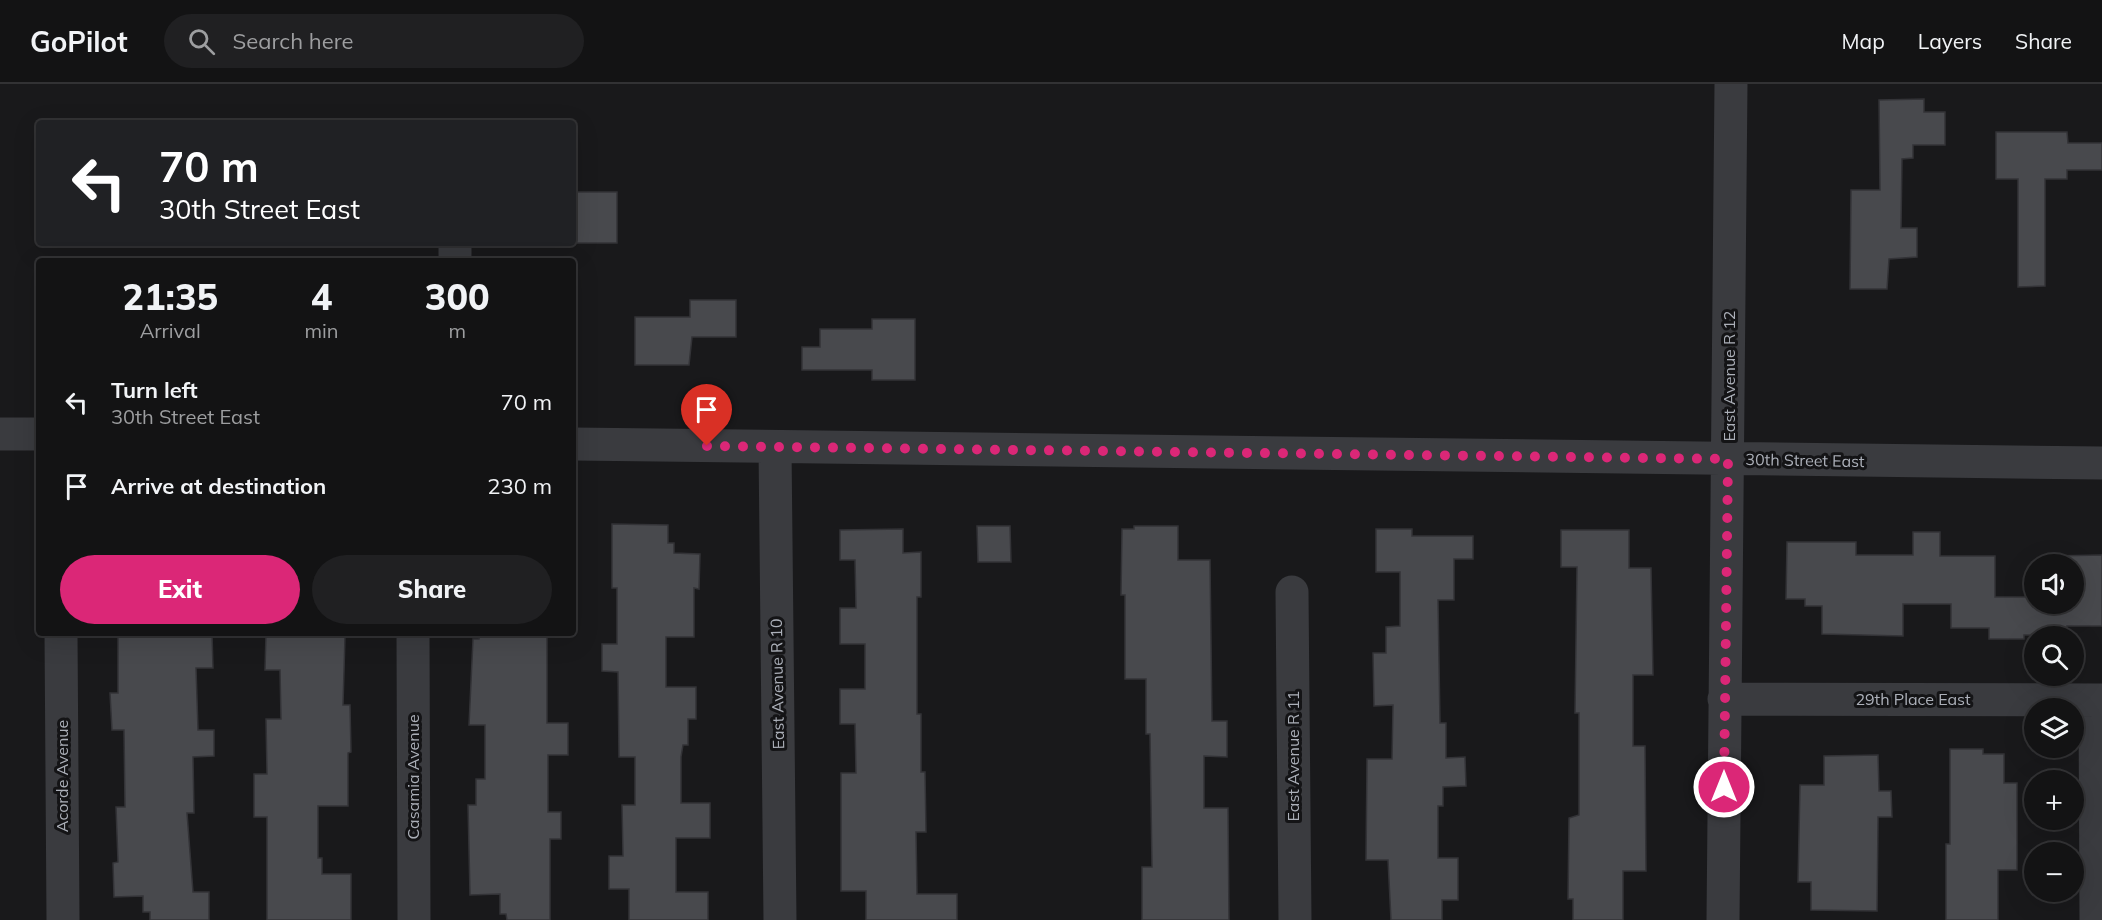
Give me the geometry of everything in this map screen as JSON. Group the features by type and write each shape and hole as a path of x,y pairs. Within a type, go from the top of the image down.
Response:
{"street":[{"name":"East Avenue R 12","path":"1723,920 1731,84"},
{"path":"0,434 36,434"},
{"name":"30th Street East","path":"576,444 2102,463"},
{"name":"East Avenue R 10","path":"775,447 780,920"},
{"name":"East Avenue R 11","path":"1292,592 1295,920"},
{"name":"Acorde Avenue","path":"61,636 63,920"},
{"name":"Casamia Avenue","path":"412,636 414,920"},
{"name":"29th Place East","path":"1724,699 2099,700"},
{"path":"2096,920 2099,700"}],"building":[{"path":"1924,99 1924,112 1945,112 1945,145 1913,145 1913,158 1902,159 1901,228 1917,228 1917,257 1889,259 1887,289 1850,289 1851,190 1880,190 1879,100"},
{"path":"1996,132 2067,132 2068,143 2102,143 2102,170 2067,170 2067,179 2045,179 2045,286 2018,287 2018,179 1996,179"},
{"path":"576,192 617,192 617,243 576,243"},
{"path":"690,300 736,300 736,337 692,337 689,365 635,365 635,317 690,317"},
{"path":"872,319 915,319 915,380 872,380 872,370 802,370 802,347 820,347 820,329 872,329"},
{"path":"612,524 668,525 668,543 674,543 674,553 700,554 699,589 694,588 694,637 666,637 666,687 696,687 696,719 688,719 688,745 683,745 681,757 681,803 710,803 710,838 676,838 676,892 708,892 708,920 629,920 629,889 609,889 609,856 623,856 622,805 635,805 635,757 619,757 618,672 602,671 602,644 617,644 617,588 612,588"},
{"path":"977,526 1010,526 1011,562 978,562"},
{"path":"1134,526 1178,526 1178,560 1210,560 1212,721 1227,721 1227,757 1204,756 1204,808 1228,808 1229,920 1142,920 1142,867 1152,867 1150,734 1146,734 1146,679 1125,679 1125,595 1121,595 1122,529 1134,529"},
{"path":"903,529 903,553 921,552 921,597 917,597 917,714 921,714 921,772 925,772 926,832 916,832 917,894 957,894 957,920 866,920 866,891 841,891 841,773 856,773 855,724 840,724 840,689 865,689 865,644 840,644 840,608 856,608 855,560 840,560 840,530"},
{"path":"1376,529 1412,529 1412,536 1473,536 1473,559 1454,559 1454,600 1438,600 1440,723 1446,723 1446,758 1465,757 1466,786 1443,787 1443,806 1438,806 1438,858 1458,858 1458,900 1442,900 1442,920 1391,920 1388,860 1366,860 1367,759 1392,759 1393,705 1374,706 1373,653 1386,653 1386,627 1400,626 1400,572 1376,572"},
{"path":"1561,530 1629,530 1629,568 1651,568 1653,675 1633,675 1633,746 1645,746 1646,871 1623,871 1623,920 1573,920 1573,899 1568,899 1569,818 1579,815 1579,713 1575,713 1577,567 1561,567"},
{"path":"1913,532 1940,532 1940,556 1995,556 1995,597 2024,597 2024,614 2084,614 2084,555 2102,555 2102,626 2024,626 2024,639 1989,639 1989,628 1951,628 1951,604 1903,604 1903,636 1822,634 1822,606 1805,606 1805,599 1786,599 1787,542 1856,542 1856,555 1913,555"},
{"path":"118,636 212,636 213,668 196,668 198,730 214,730 214,756 193,757 194,813 187,813 193,892 209,892 209,920 150,920 150,912 143,912 143,896 114,897 113,863 118,862 116,807 125,807 124,730 112,730 110,693 118,693"},
{"path":"266,636 345,637 343,705 350,705 351,752 348,753 348,806 318,806 318,858 322,858 322,874 351,874 351,920 267,920 267,817 254,817 254,774 267,774 266,719 281,719 280,670 265,670"},
{"path":"480,636 547,636 547,723 568,723 568,755 548,755 548,812 561,812 561,839 550,839 550,920 507,920 506,914 500,914 500,894 470,895 468,805 476,805 476,779 485,779 485,725 469,725 473,639 479,639"},
{"path":"1950,749 1983,749 1983,754 2004,754 2004,783 2017,783 2017,870 1998,870 1998,920 1946,920 1946,844 1950,844"},
{"path":"1878,755 1879,791 1891,791 1892,817 1878,817 1877,911 1811,910 1811,882 1798,882 1800,785 1824,785 1824,756"}],"route":[{"path":"707,446 1728,459 1724,787"}]}
